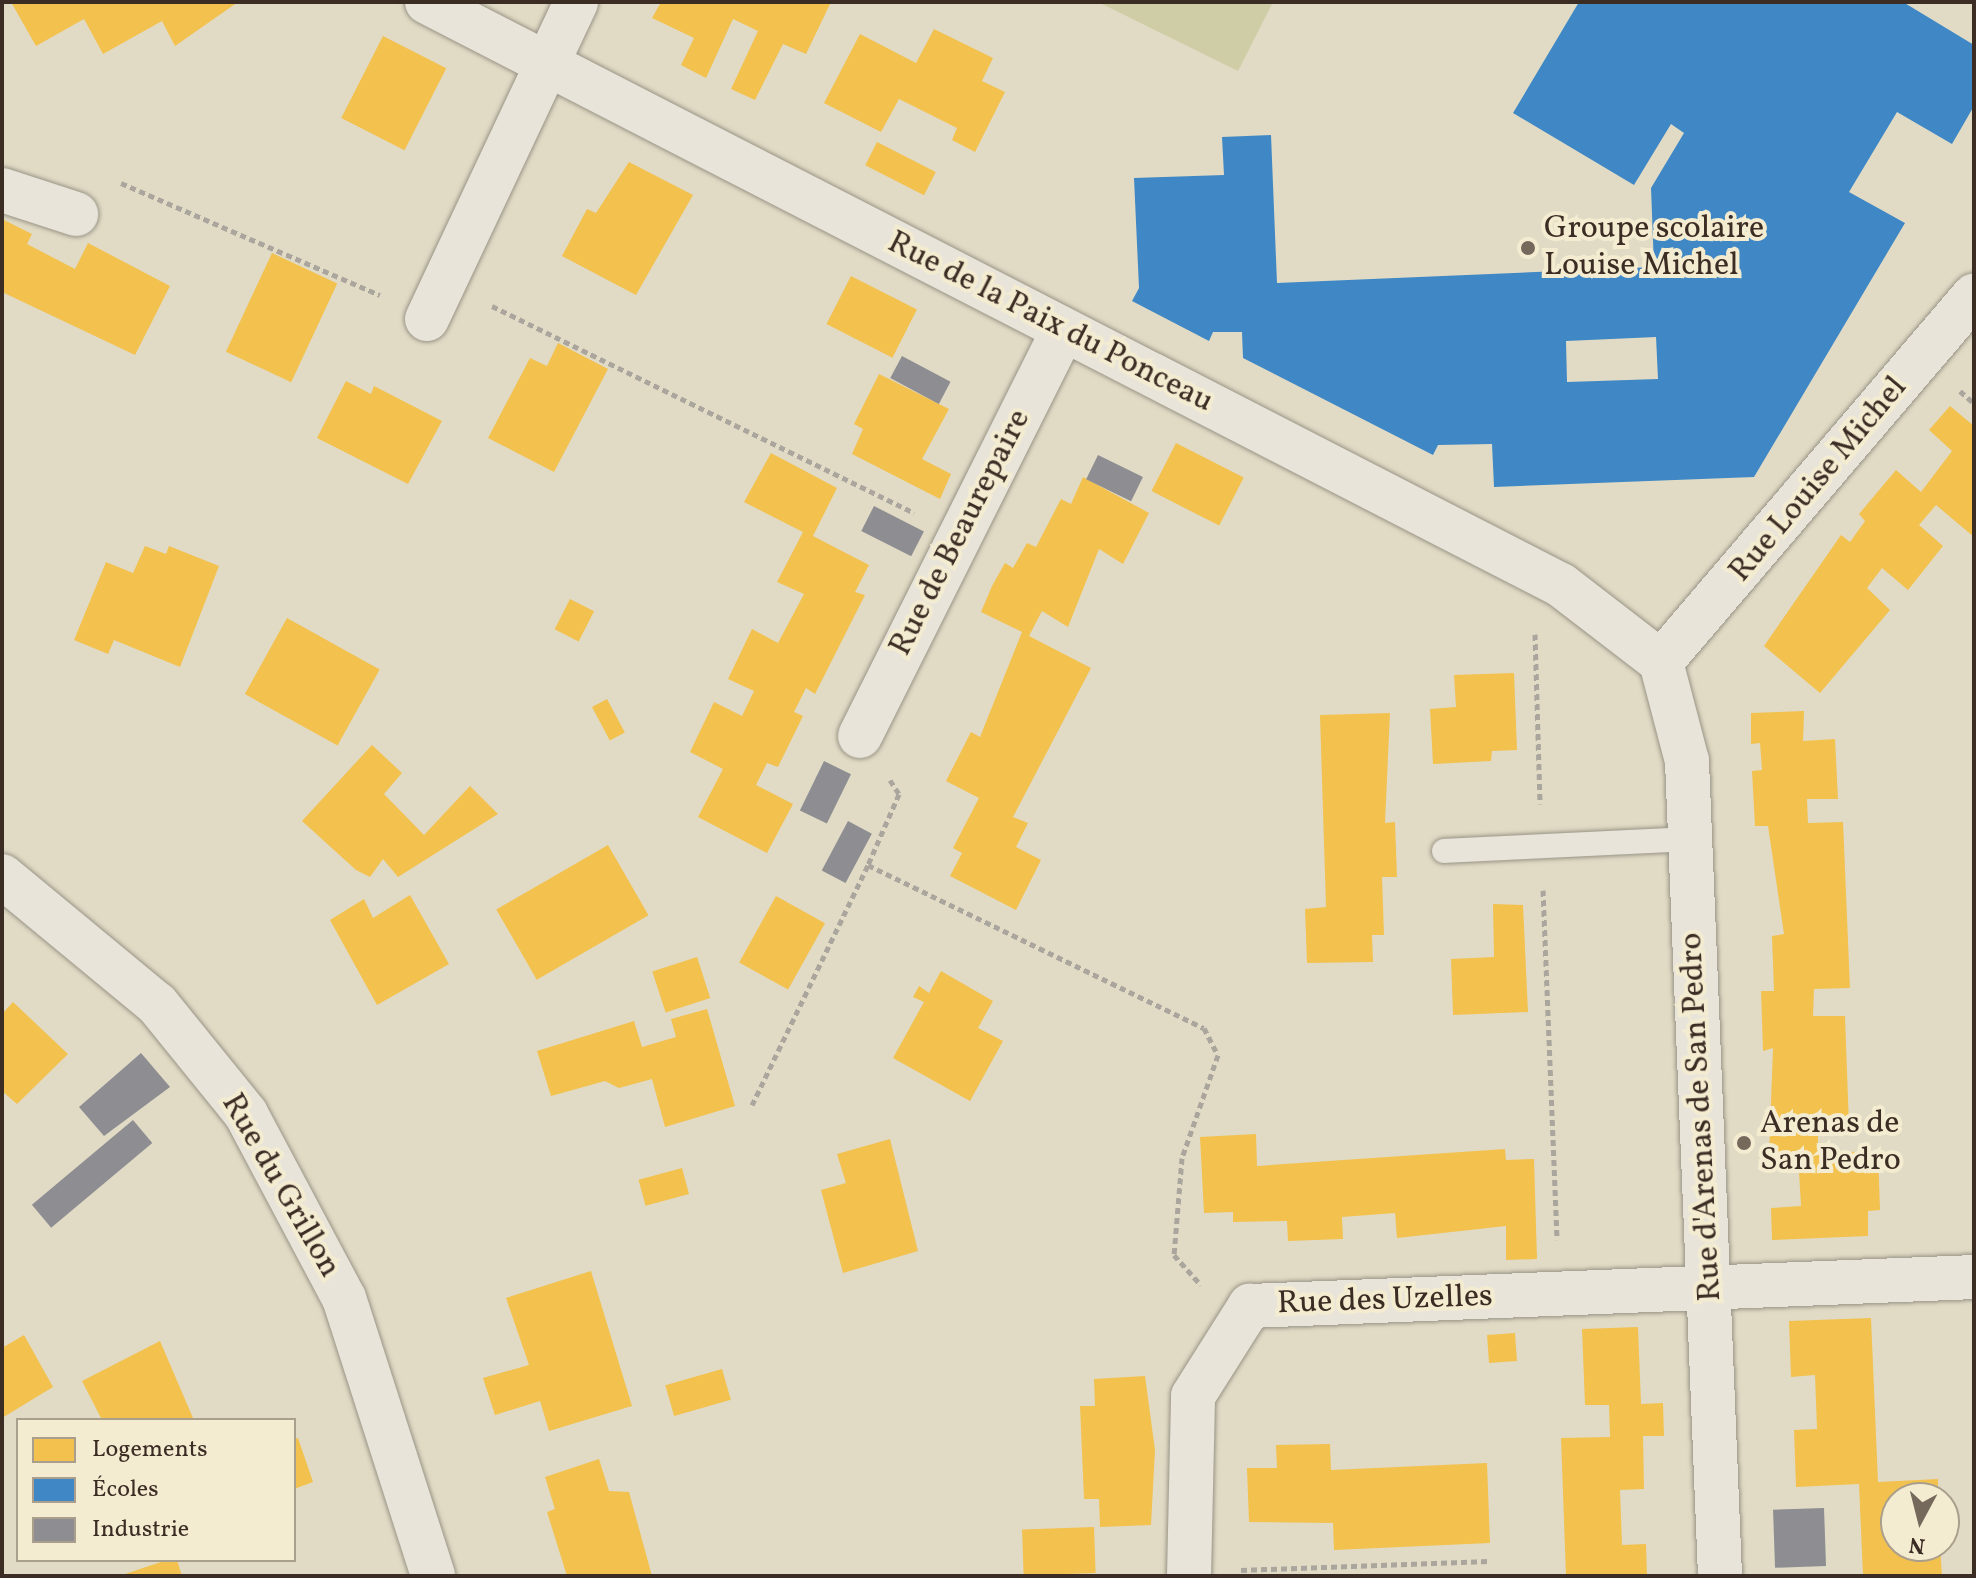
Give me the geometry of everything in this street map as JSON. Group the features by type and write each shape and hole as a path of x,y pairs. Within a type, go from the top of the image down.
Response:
{"street":[{"name":"Rue de la Paix du Ponceau","path":"427,2 1561,585 1661,662"},
{"path":"436,301 576,2"},
{"path":"2,190 76,214"},
{"name":"Rue Louise Michel","path":"1661,662 1974,295"},
{"name":"Rue de Beaurepaire","path":"860,736 1063,330"},
{"name":"Rue d'Arenas de San Pedro","path":"1661,662 1687,761 1711,1290 1720,1576"},
{"name":"Rue du Grillon","path":"2,876 157,1004 246,1114 344,1298 433,1576"},
{"name":"Rue des Uzelles","path":"1189,1574 1193,1396 1250,1306 1711,1290 1974,1277"}],"lane":[{"path":"1444,851 1690,839"}],"path":[{"path":"76,214 104,176 436,301 960,536"},
{"path":"1559,1294 1535,611 1561,585"},
{"path":"752,1105 899,794 860,736"},
{"path":"868,865 1204,1028 1218,1055 1182,1158 1174,1255 1196,1282 1250,1306"},
{"path":"1189,1574 1489,1561"}],"green space":[{"path":"1098,2 1273,2 1238,71"}],"building: Logements":[{"path":"11,2 238,2 175,46 162,21 103,54 84,19 36,46"},
{"path":"661,2 831,2 806,54 783,44 755,100 731,89 758,31 733,19 706,78 681,65 694,38 652,18"},
{"path":"934,29 993,58 982,81 1005,92 975,152 952,140 957,128 899,99 881,132 824,103 860,34 916,63"},
{"path":"383,36 446,68 404,150 341,118"},
{"path":"877,142 936,172 924,195 865,165"},
{"path":"629,162 693,195 636,295 562,256 587,209 596,213"},
{"path":"2,219 32,234 27,244 75,269 88,243 170,286 135,355 2,292"},
{"path":"272,253 337,283 291,382 226,352"},
{"path":"851,276 917,310 892,358 826,324"},
{"path":"558,343 608,369 554,472 488,438 530,358 547,366"},
{"path":"879,374 949,409 922,459 951,474 940,499 852,454 863,429 854,424"},
{"path":"346,381 371,394 374,386 442,421 408,484 317,438"},
{"path":"1950,406 1974,426 1974,537 1936,505 1919,525 1943,546 1908,590 1882,568 1867,588 1890,610 1820,693 1764,646 1841,535 1850,542 1865,521 1859,514 1896,470 1921,492 1952,451 1929,430"},
{"path":"1176,443 1244,478 1219,526 1151,491"},
{"path":"771,453 837,488 813,536 869,565 855,592 865,595 815,694 806,688 794,712 803,716 778,767 767,763 756,785 793,804 767,853 698,817 723,769 690,752 714,702 742,716 754,691 728,679 752,629 778,643 804,594 777,582 803,532 744,502"},
{"path":"1083,477 1149,513 1123,564 1099,549 1068,627 1042,611 1029,636 1091,668 1013,817 1028,823 1016,847 1041,860 1016,910 950,876 962,853 953,848 979,798 946,781 971,732 980,737 1022,632 981,612 992,586 1005,563 1013,568 1027,543 1036,547 1061,499 1071,504"},
{"path":"145,546 166,554 169,546 219,566 180,667 114,640 108,654 74,640 106,562 133,573"},
{"path":"570,599 594,611 579,642 555,629"},
{"path":"287,618 380,669 338,745 245,694"},
{"path":"1514,673 1517,750 1492,751 1491,761 1433,764 1430,709 1456,707 1454,675"},
{"path":"607,699 625,733 610,741 592,707"},
{"path":"1804,711 1803,741 1835,739 1838,799 1807,799 1808,823 1843,822 1850,988 1814,989 1813,1016 1845,1016 1849,1126 1818,1128 1818,1153 1878,1151 1880,1210 1868,1211 1868,1236 1772,1240 1771,1208 1801,1206 1798,1154 1769,1155 1773,1048 1763,1051 1761,991 1774,991 1772,936 1784,934 1768,826 1755,826 1752,771 1762,770 1760,743 1751,744 1751,713"},
{"path":"1390,713 1385,823 1395,822 1397,877 1382,877 1384,935 1372,935 1373,962 1307,963 1305,909 1326,907 1320,715"},
{"path":"372,745 402,773 384,794 424,835 470,786 498,814 398,877 383,859 370,877 356,870 302,821"},
{"path":"608,845 648,915 537,980 496,910"},
{"path":"410,895 449,964 377,1005 330,920 364,899 373,918"},
{"path":"776,896 825,923 788,990 739,962"},
{"path":"1493,904 1523,905 1528,1012 1453,1015 1451,959 1494,957"},
{"path":"697,957 710,998 666,1012 652,972"},
{"path":"941,971 993,1001 978,1028 1003,1041 970,1101 893,1058 924,1002 913,997 919,986 929,993"},
{"path":"13,1002 68,1054 17,1104 2,1091 2,1014"},
{"path":"707,1009 735,1106 665,1127 652,1079 619,1088 605,1081 551,1096 537,1051 634,1021 642,1047 676,1037 671,1019"},
{"path":"1256,1134 1257,1166 1505,1149 1506,1160 1534,1159 1537,1259 1506,1260 1506,1226 1397,1238 1395,1213 1342,1217 1343,1239 1288,1241 1287,1221 1233,1222 1233,1212 1204,1213 1200,1137"},
{"path":"890,1139 918,1251 843,1273 821,1190 846,1183 837,1154"},
{"path":"682,1168 689,1194 646,1206 639,1180"},
{"path":"591,1271 632,1406 549,1431 540,1401 495,1415 483,1378 529,1365 506,1298"},
{"path":"1871,1318 1878,1482 1938,1479 1938,1482 1880,1482 1880,1562 1941,1562 1942,1576 1863,1576 1859,1484 1796,1487 1794,1430 1817,1429 1815,1375 1791,1377 1789,1321"},
{"path":"1638,1327 1641,1404 1663,1403 1664,1436 1643,1436 1644,1489 1620,1490 1622,1545 1646,1544 1647,1576 1566,1576 1561,1438 1610,1437 1609,1405 1585,1405 1582,1329"},
{"path":"1515,1333 1517,1361 1489,1363 1487,1335"},
{"path":"24,1335 53,1387 2,1418 2,1348"},
{"path":"160,1341 193,1418 101,1418 82,1381"},
{"path":"722,1369 731,1400 674,1416 665,1385"},
{"path":"1145,1376 1155,1450 1151,1525 1100,1527 1099,1499 1084,1499 1080,1406 1095,1406 1094,1379"},
{"path":"296,1438 313,1482 296,1488"},
{"path":"1330,1444 1331,1470 1487,1463 1490,1543 1334,1550 1333,1523 1249,1522 1247,1468 1277,1468 1276,1445"},
{"path":"599,1459 609,1491 629,1492 652,1576 567,1576 547,1512 555,1509 545,1477"},
{"path":"1094,1527 1096,1573 1024,1575 1022,1530"},
{"path":"161,1562 178,1562 182,1576 119,1576"}],"building: Écoles":[{"name":"Groupe scolaire Louise Michel","path":"1579,2 1903,2 1974,45 1974,106 1952,144 1897,112 1849,192 1905,223 1754,477 1494,487 1492,444 1438,445 1433,455 1243,358 1242,332 1213,332 1209,341 1132,301 1139,288 1134,178 1224,175 1222,137 1271,135 1277,283 1654,267 1651,188 1684,133 1671,124 1634,185 1513,113","holes":["1656,337 1658,379 1567,382 1566,341"]}],"building: Industrie":[{"path":"902,356 951,382 939,404 890,378"},
{"path":"1098,455 1143,477 1131,501 1086,479"},
{"path":"874,506 924,531 911,556 861,531"},
{"path":"824,761 851,774 827,824 800,810"},
{"path":"848,821 872,834 846,883 822,870"},
{"path":"141,1053 170,1087 104,1136 79,1107"},
{"path":"133,1120 152,1143 51,1228 32,1205"},
{"path":"1824,1508 1826,1566 1775,1568 1773,1510"}],"place":[{"name":"Groupe scolaire Louise Michel","path":"1528,248"},
{"name":"Arenas de San Pedro","path":"1744,1143"}]}
